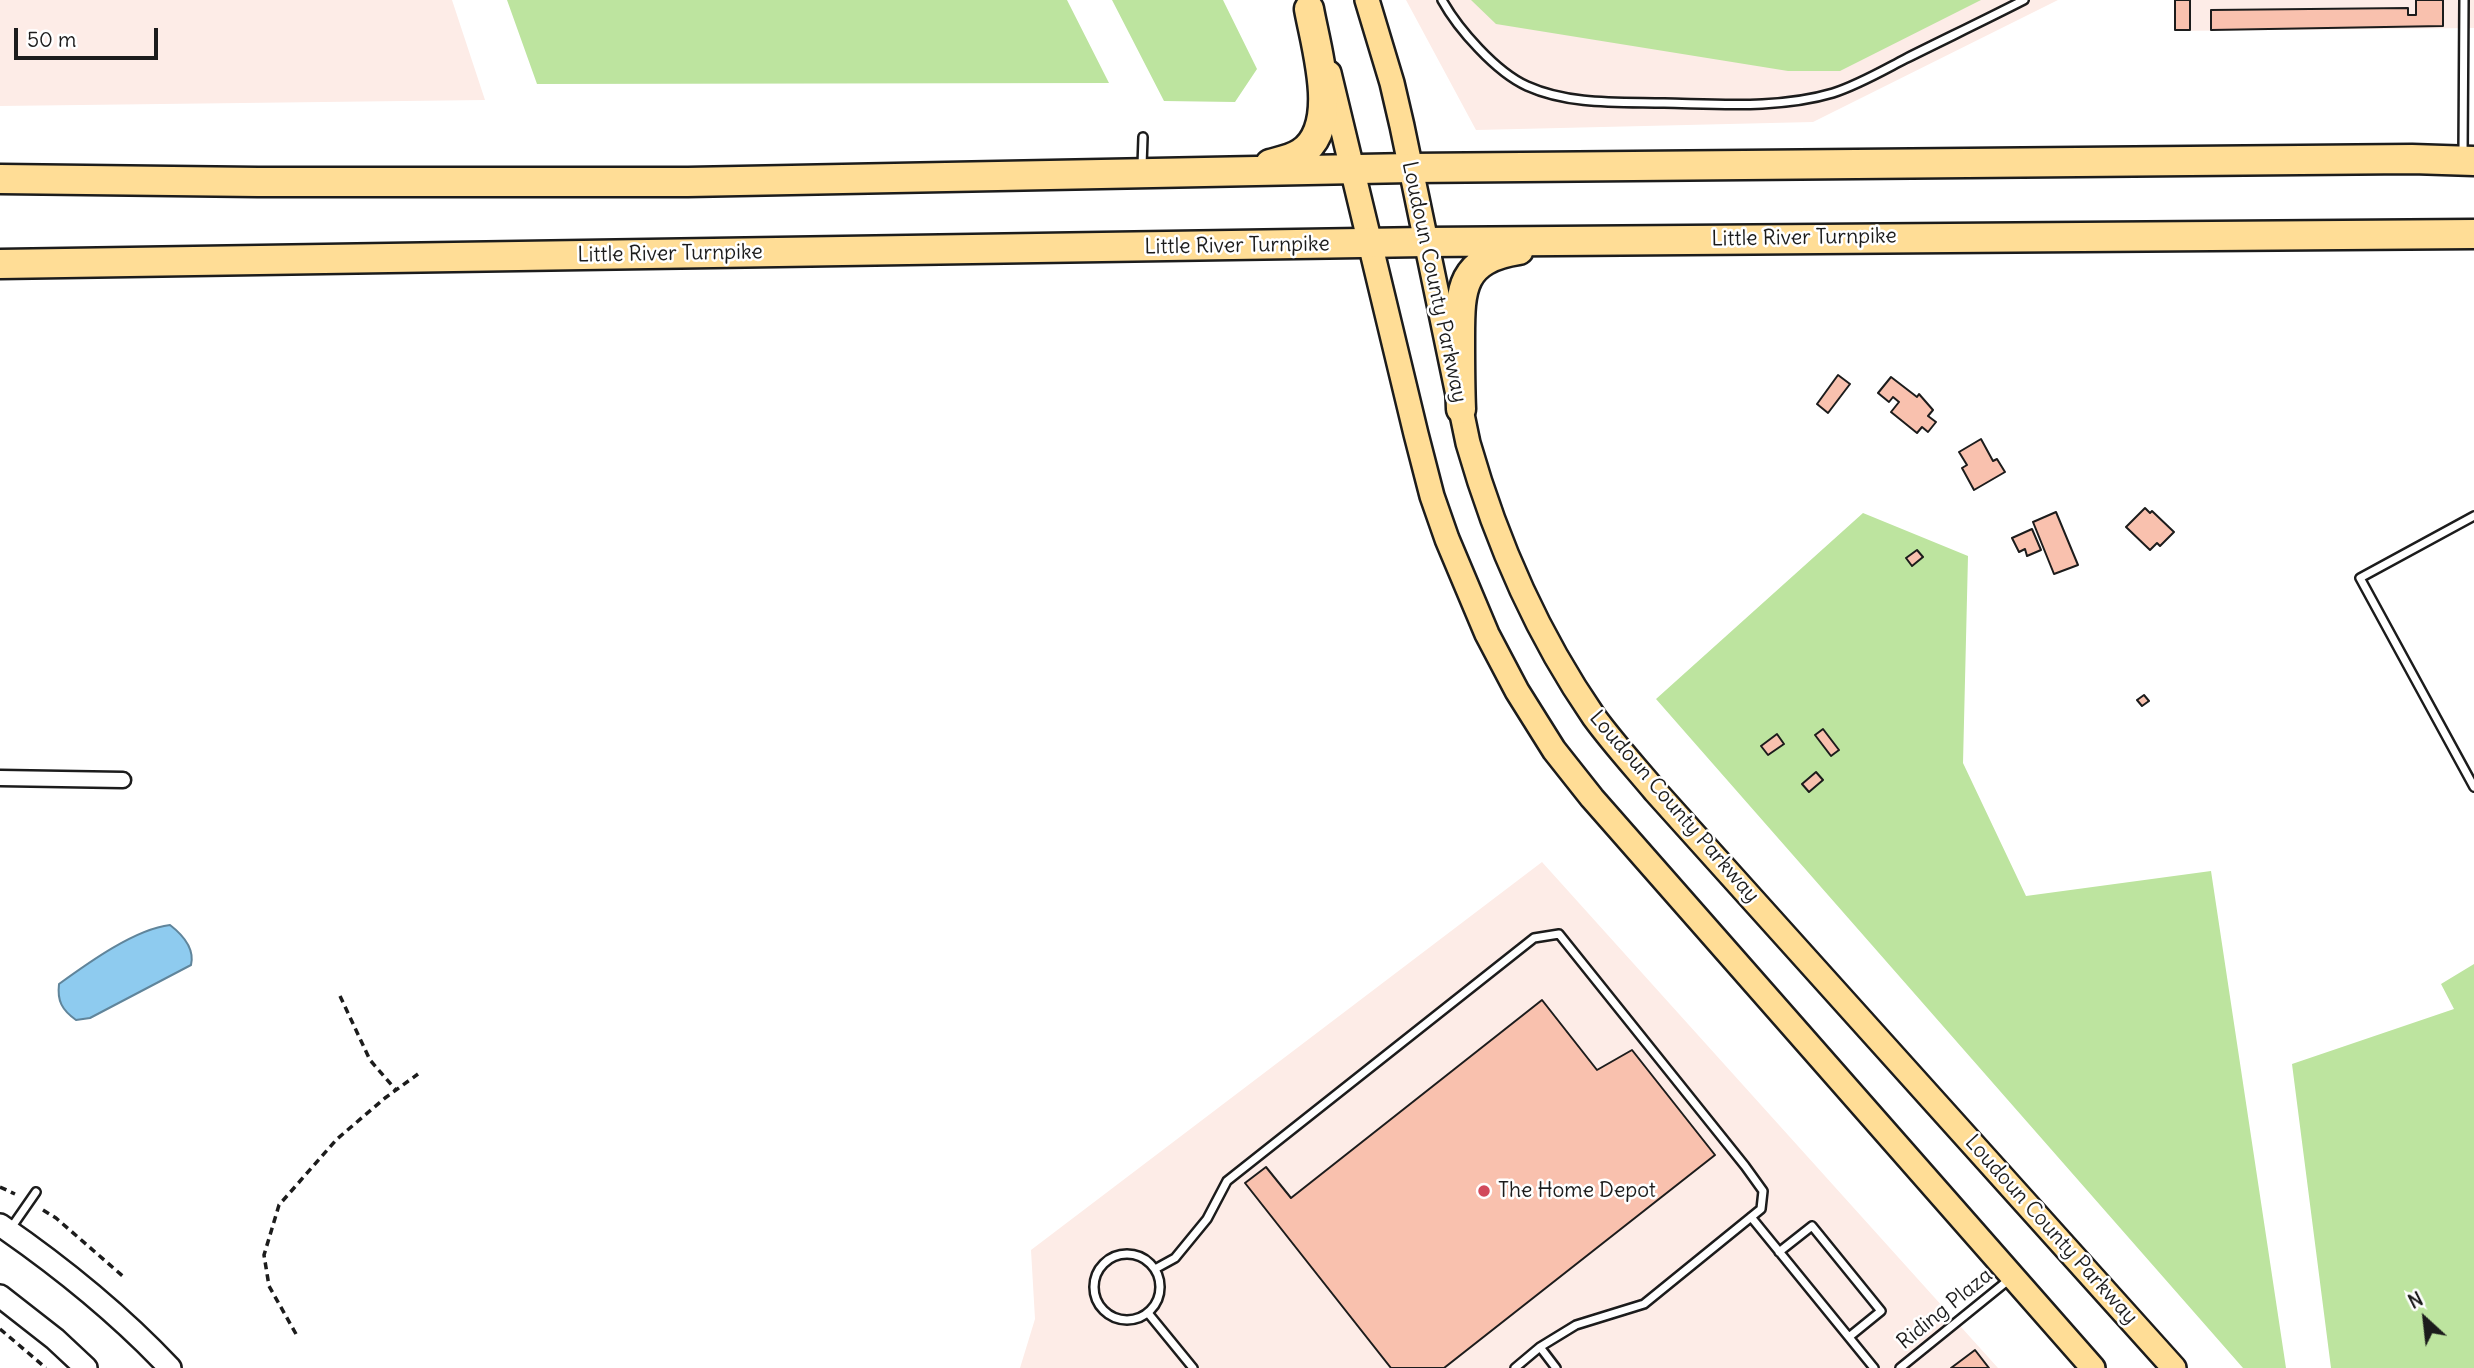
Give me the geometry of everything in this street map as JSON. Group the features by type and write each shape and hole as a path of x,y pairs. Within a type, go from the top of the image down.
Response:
{"highway":[{"path":"1222,172 1287,160 1312,144 1320,131 1324,99 1308,4"},
{"path":"0,179 688,182 1411,168 2412,159 2469,161"},
{"name":"Little River Turnpike","path":"0,264 1589,240 2474,234"},
{"path":"1461,409 1460,307 1462,288 1469,275 1489,258 1501,254 1589,240"}],"main road":[{"name":"Loudoun County Parkway","path":"1367,0 1392,83 1461,409 1480,486 1511,568 1557,659 1595,719 1655,791 2174,1368"},
{"path":"1308,4 1333,85 1416,434 1447,539 1487,634 1525,703 1554,750 1592,798 2093,1368"},
{"path":"4,1228 96,1297 141,1337 170,1368"},
{"path":"0,1296 55,1339 86,1368"}],"street":[{"path":"0,778 123,780"}],"lane":[{"path":"1442,0 1476,44 1498,66 1527,86 1553,94 1590,100 1677,103 1766,103 1831,93 1866,79 2024,0"},
{"path":"2463,0 2469,161"},
{"path":"1142,174 1143,137"},
{"path":"2474,516 2360,578 2474,787"},
{"path":"1156,1269 1175,1258 1207,1219 1227,1181 1534,938 1559,934 1763,1191 1761,1209 1644,1304 1576,1325 1540,1347 1515,1368"},
{"path":"4,1228 36,1192"},
{"path":"1751,1217 1874,1368"},
{"path":"1779,1252 1812,1226 1881,1311 1849,1337"},
{"path":"1127,1253 1148,1260 1156,1269 1161,1287 1159,1297 1148,1313 1129,1320 1110,1315 1096,1299 1095,1278 1106,1261 1127,1253"},
{"name":"Riding Plaza","path":"1900,1368 2013,1276"},
{"path":"1148,1313 1193,1368"},
{"path":"1540,1347 1556,1368"}],"path":[{"path":"340,996 370,1060 395,1089"},
{"path":"296,1334 269,1286 264,1255 279,1205 337,1139 395,1089 418,1074"},
{"path":"0,1187 15,1194"},
{"path":"43,1210 56,1218 125,1278"},
{"path":"0,1329 46,1368"}],"shaded area":[{"path":"0,0 452,0 485,100 0,106"},
{"path":"1406,0 2058,0 1813,122 1476,130"},
{"path":"2175,0 2474,0 2474,28 2175,31"},
{"path":"1542,862 1998,1368 1020,1368 1035,1319 1031,1250"}],"green space":[{"path":"507,0 1067,0 1109,83 537,84"},
{"path":"1112,0 1223,0 1257,69 1235,102 1164,101"},
{"path":"1471,0 1981,0 1840,71 1788,71 1496,24"},
{"path":"1863,513 1968,556 1963,763 2026,896 2211,871 2286,1368 2243,1368 1656,699"},
{"path":"2474,964 2474,1368 2331,1368 2292,1064 2454,1009 2441,984"}],"water":[{"path":"170,925 187,942 191,965 90,1018 76,1020 67,1013 60,1000 59,984 127,940"}],"building":[{"path":"2175,0 2190,0 2190,30 2175,30"},
{"path":"2416,0 2443,0 2443,26 2211,30 2211,10 2408,8 2408,15 2416,15"},
{"path":"1838,375 1850,384 1828,413 1817,404"},
{"path":"1891,377 1917,397 1919,394 1933,410 1928,416 1936,422 1928,432 1922,427 1917,433 1891,412 1899,402 1893,397 1889,402 1878,393"},
{"path":"1981,439 1993,461 1997,459 2005,472 1974,490 1962,468 1967,465 1959,452"},
{"path":"2145,508 2150,513 2152,511 2174,532 2160,546 2157,543 2150,550 2126,527"},
{"path":"2056,512 2078,565 2054,574 2033,522"},
{"path":"2032,529 2041,550 2027,556 2025,549 2019,552 2012,538"},
{"path":"1917,550 1923,557 1912,566 1906,558"},
{"path":"2144,695 2149,701 2142,706 2137,700"},
{"path":"1823,729 1839,750 1831,756 1815,735"},
{"path":"1777,734 1784,744 1768,755 1761,746"},
{"path":"1816,772 1823,780 1809,792 1802,784"},
{"name":"The Home Depot","path":"1542,1000 1597,1070 1632,1050 1715,1155 1444,1368 1391,1368 1245,1183 1266,1167 1291,1198"},
{"path":"1975,1350 1989,1368 1951,1368"}],"place":[{"name":"The Home Depot","path":"1484,1191"}]}
